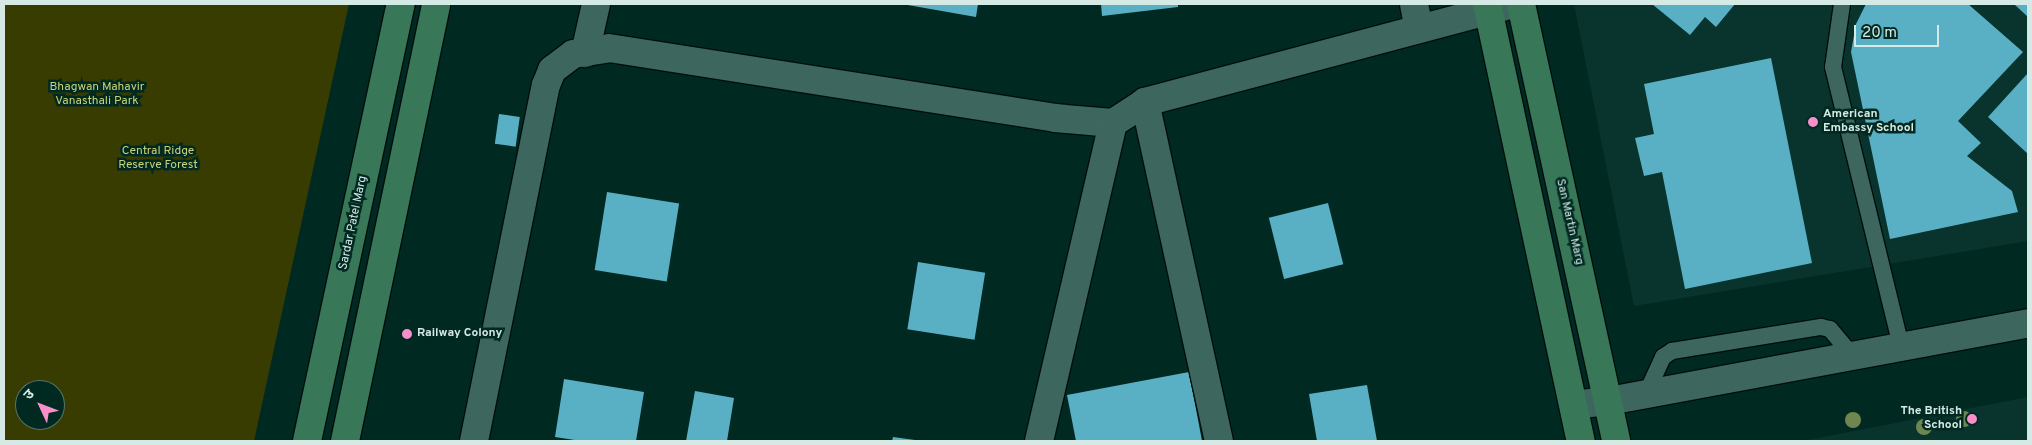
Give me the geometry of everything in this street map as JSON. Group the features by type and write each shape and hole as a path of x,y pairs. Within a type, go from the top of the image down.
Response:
{"street":[{"name":"Sardar Patel Marg","path":"307,441 400,4"},
{"path":"345,441 436,4"},
{"path":"585,53 596,4"},
{"name":"San Martin Marg","path":"1521,4 1609,401 1616,441"},
{"path":"474,441 546,85 552,70 572,54 608,48 1055,118 1113,123 1145,102 1416,16 1496,6 1581,441"},
{"path":"1145,102 1219,441"},
{"path":"1039,441 1113,123"},
{"path":"1574,405 1609,401 2028,322"}],"lane":[{"path":"1842,4 1833,67 1901,347"},
{"path":"1646,394 1663,358 1672,351 1821,327 1830,329 1853,356"}],"shaded area":[{"name":"American Embassy School","path":"1574,4 2028,4 2028,241 1634,306"},
{"name":"The British School","path":"2028,397 2028,441 1803,441"}],"green space":[{"name":"Central Ridge Reserve Forest","path":"4,4 349,4 254,441 4,441"}],"building":[{"path":"902,4 978,4 976,17"},
{"path":"1101,4 1178,4 1178,7 1102,16"},
{"path":"1652,4 1735,4 1716,27 1705,17 1690,35"},
{"path":"1866,4 1968,4 2023,52 1958,121 1981,143 1967,156 2012,191 2018,212 1890,239 1851,52 1856,24"},
{"path":"2014,4 2028,4 2028,17"},
{"path":"1771,58 1812,263 1685,289 1662,172 1644,176 1635,138 1654,134 1644,84"},
{"path":"2028,73 2028,154 1988,117"},
{"path":"499,114 520,117 516,147 495,144"},
{"path":"607,192 679,203 667,281 595,270"},
{"path":"1328,203 1343,264 1284,279 1269,218"},
{"path":"918,262 985,273 975,340 907,329"},
{"path":"1189,372 1202,441 1076,441 1067,395"},
{"path":"564,379 644,392 636,441 581,441 555,437"},
{"path":"1367,385 1377,441 1317,441 1309,394"},
{"path":"695,391 734,398 727,441 686,441"},
{"path":"893,437 915,440 915,441 892,441"}],"place":[{"name":"American Embassy School","path":"1813,122"},
{"name":"Railway Colony","path":"407,334"},
{"name":"The British School","path":"1972,419"}],"park label":[{"name":"Bhagwan Mahavir Vanasthali Park","path":"97,95"}]}
